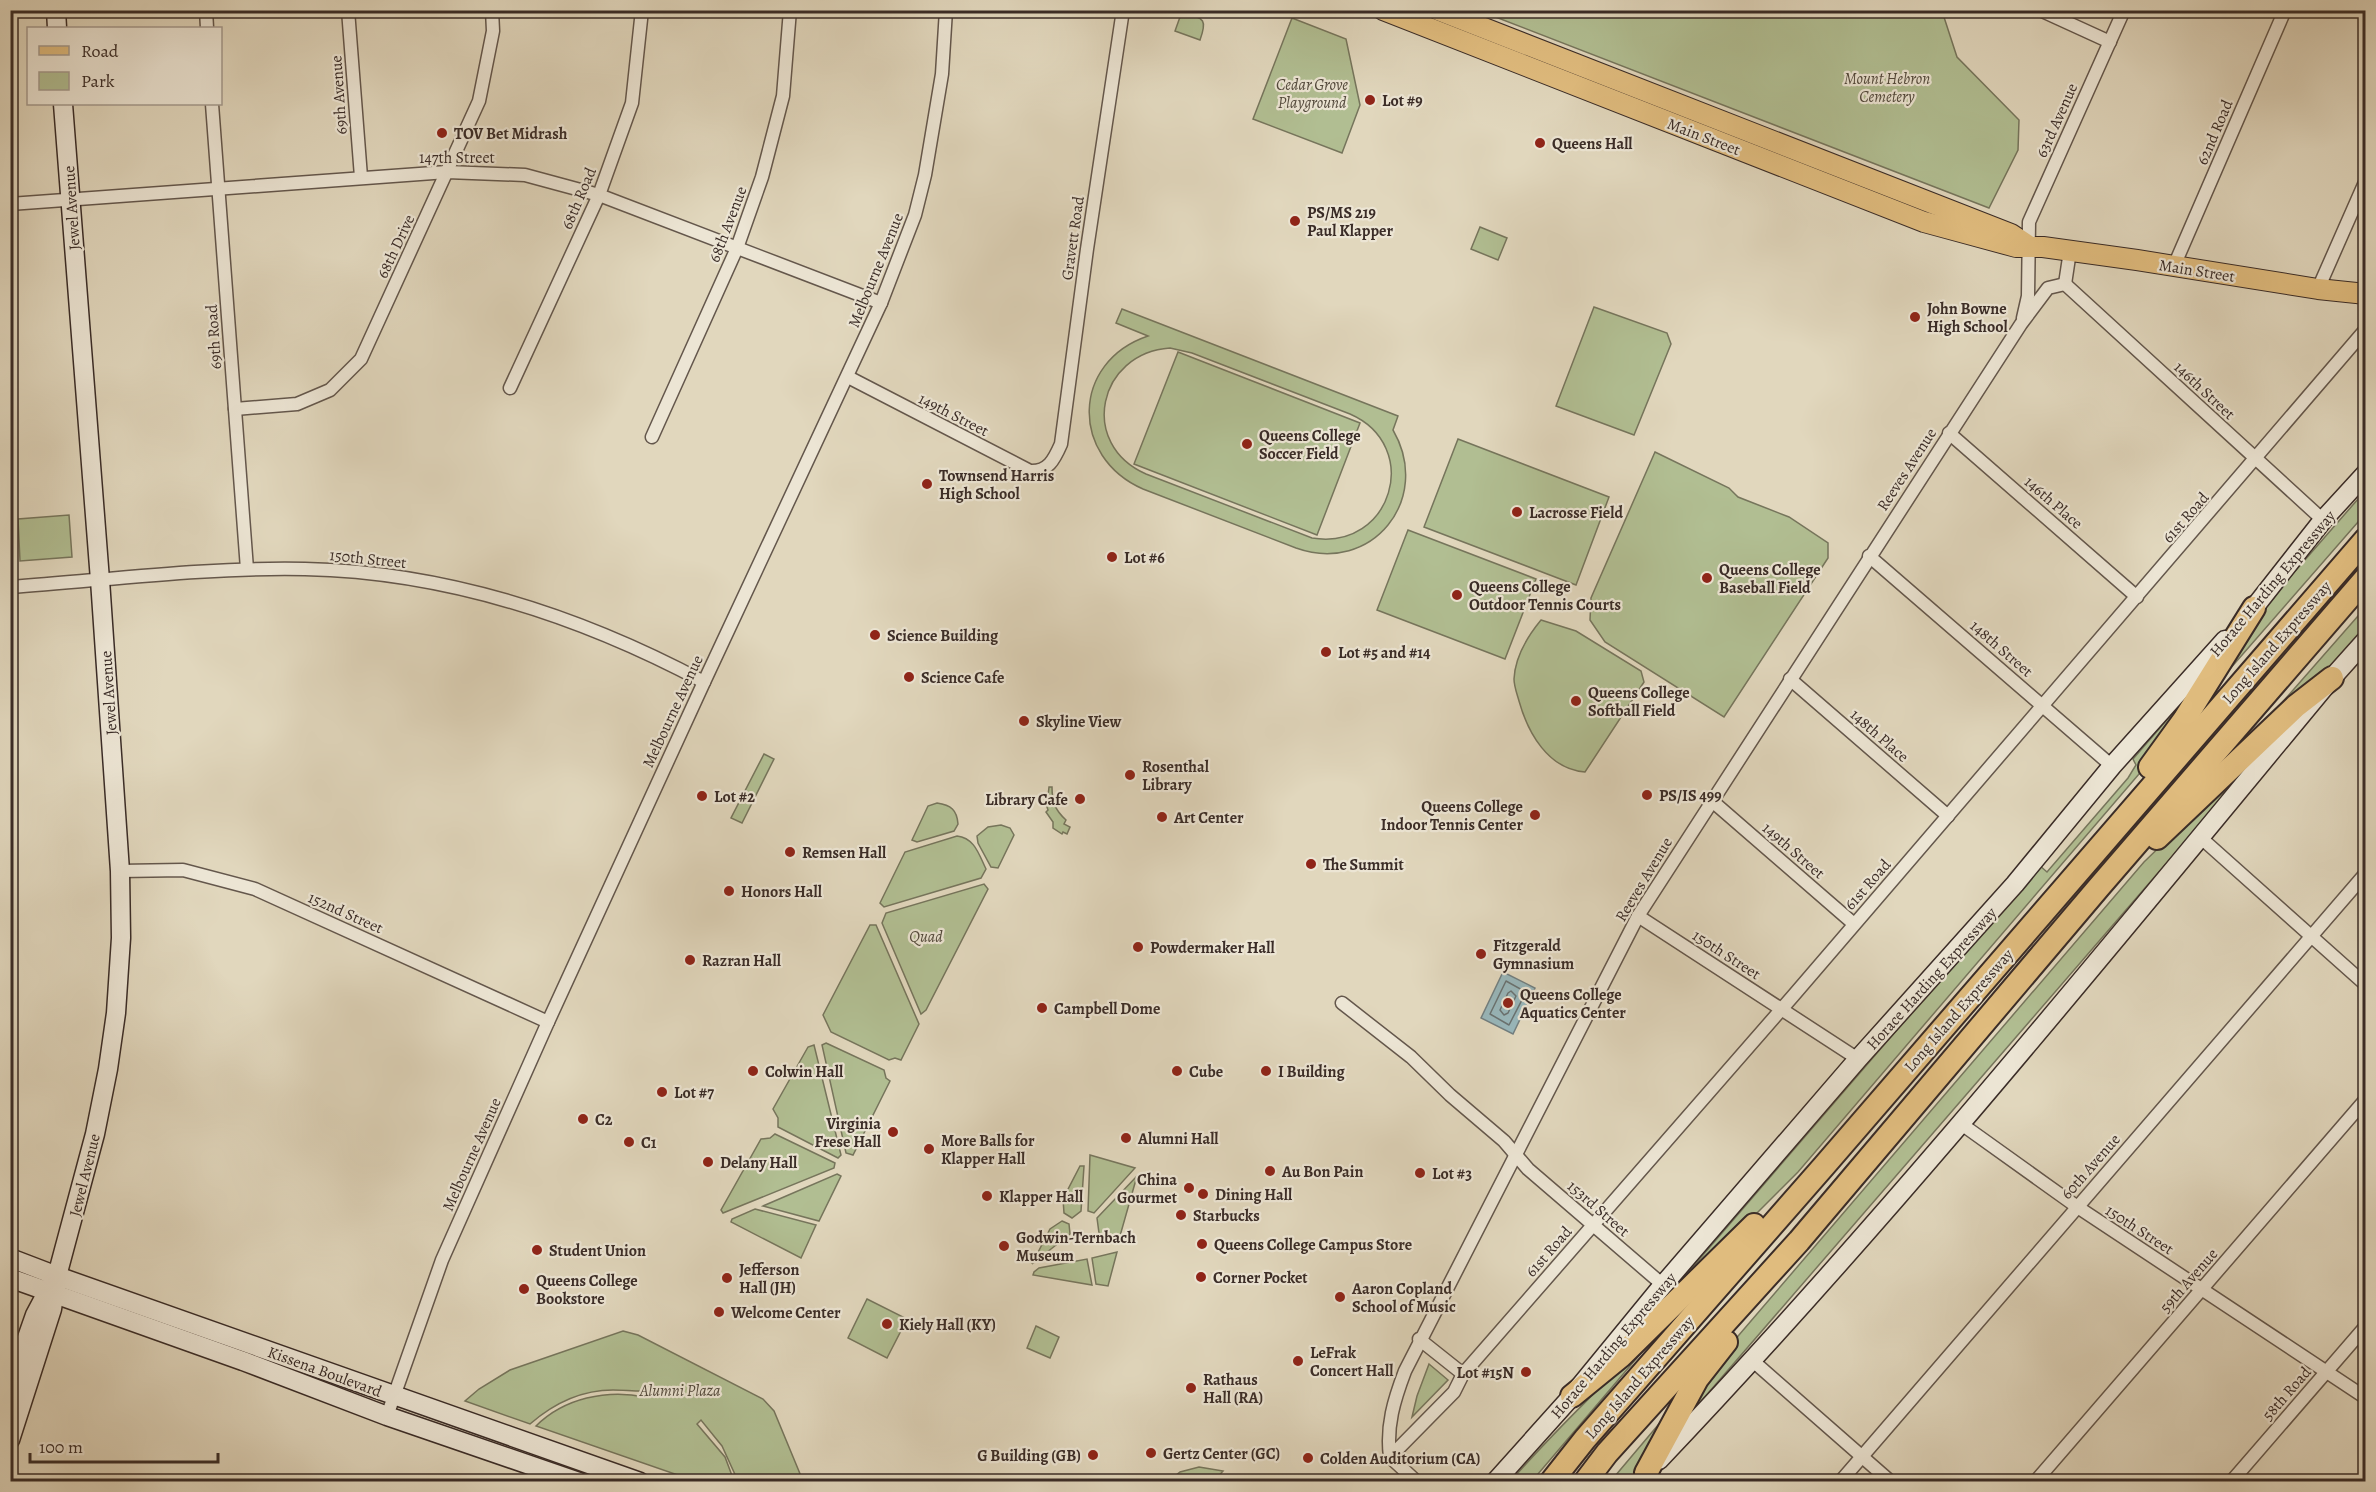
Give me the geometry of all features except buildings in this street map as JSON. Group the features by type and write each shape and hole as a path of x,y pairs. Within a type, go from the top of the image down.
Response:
{"highway":[{"name":"Long Island Expressway","path":"1551,1482 1584,1439 1824,1166 2366,539"},
{"name":"Long Island Expressway","path":"1585,1482 1607,1453 1799,1241 2099,887 2366,578"},
{"path":"2074,875 2137,782 2184,720 2254,608"},
{"path":"2099,887 2167,830 2296,706 2332,678"},
{"path":"1572,1396 1621,1356 1762,1217 1824,1166"},
{"path":"1643,1478 1697,1379 1799,1241"}],"main road":[{"path":"56,10 57,27"},
{"name":"Main Street","path":"1383,10 1924,222 2006,246 2070,251 2318,289 2366,294"},
{"name":"Main Street","path":"1438,10 2012,234 2028,246"},
{"name":"Jewel Avenue","path":"10,1386 34,1315 50,1293 57,1276 95,1134 108,1069 119,976 120,871 63,105"},
{"name":"Horace Harding Expressway","path":"1495,1482 1572,1396 1858,1059 2015,884 2112,766 2254,608 2323,520 2366,473"},
{"path":"1643,1478 1753,1361 1960,1123 2366,640"},
{"name":"Kissena Boulevard","path":"10,1258 640,1482"},
{"name":"Kissena Boulevard","path":"10,1278 243,1361 387,1416 579,1482"},
{"name":"Jewel Avenue","path":"10,1440 49,1320 50,1293"}],"street":[{"path":"206,10 207,27"},
{"name":"69th Avenue","path":"348,10 361,177"},
{"name":"68th Drive","path":"235,409 297,404 330,390 361,359 478,101 493,31 492,10"},
{"name":"68th Road","path":"510,388 599,195 632,103 642,10"},
{"name":"68th Avenue","path":"652,437 737,248 777,124 783,96 790,10"},
{"name":"Melbourne Avenue","path":"387,1416 442,1260 548,1022 881,303 915,215 925,175 942,74 946,10"},
{"name":"Gravett Road","path":"1047,468 1055,459 1061,444 1087,249 1123,10"},
{"path":"2040,10 2110,42"},
{"name":"63rd Avenue","path":"2028,246 2029,222 2124,10"},
{"name":"62nd Road","path":"2174,266 2285,10"},
{"name":"69th Road","path":"212,105 247,569"},
{"name":"147th Street","path":"10,204 447,172 525,175 599,195 881,303"},
{"path":"2318,289 2366,180"},
{"name":"Reeves Avenue","path":"2021,324 2028,296 2028,246"},
{"path":"2065,284 2070,251"},
{"name":"Reeves Avenue","path":"1390,1457 1387,1436 1396,1395 1419,1339 1638,916 2021,324 2048,288 2065,284"},
{"name":"146th Street","path":"2065,284 2323,520"},
{"name":"61st Road","path":"1390,1457 1454,1392 1463,1374 1781,1010 2366,329"},
{"name":"149th Street","path":"848,377 1030,471 1047,468"},
{"name":"146th Place","path":"1949,433 2137,597"},
{"name":"148th Street","path":"1869,556 2112,766"},
{"name":"150th Street","path":"10,587 247,569 306,569 375,574 491,595 592,628 704,682"},
{"name":"148th Place","path":"1790,679 1948,816"},
{"name":"149th Street","path":"1711,800 1854,924"},
{"path":"2200,837 2366,985"},
{"name":"152nd Street","path":"120,871 183,870 255,889 548,1022"},
{"name":"60th Avenue","path":"1840,1482 2076,1206 2366,873"},
{"name":"150th Street","path":"1638,916 1858,1059"},
{"name":"153rd Street","path":"1342,1004 1411,1057 1504,1142 1528,1169 1664,1285"},
{"name":"59th Avenue","path":"2035,1482 2366,1100"},
{"name":"150th Street","path":"1960,1123 2076,1206 2366,1398"},
{"name":"58th Road","path":"2231,1482 2366,1326"},
{"path":"1419,1339 1463,1374"},
{"path":"1753,1361 1892,1482"},
{"path":"1390,1457 1417,1482"}],"green space":[{"name":"Mount Hebron Cemetery","path":"1480,11 1942,11 1957,57 2019,120 2018,150 1989,208"},
{"path":"1184,14 1200,19 1204,24 1200,40 1175,31 1180,17"},
{"name":"Cedar Grove Playground","path":"1292,18 1346,39 1360,105 1342,153 1253,119"},
{"path":"1480,227 1507,238 1498,260 1471,249"},
{"path":"1594,307 1667,333 1671,344 1634,435 1556,406"},
{"path":"1122,309 1398,416 1393,430 1403,456 1405,481 1400,505 1388,525 1371,541 1349,551 1324,554 1296,548 1143,489 1119,474 1102,455 1092,433 1089,410 1093,387 1104,366 1123,349 1148,336 1116,323","holes":["1170,348 1192,353 1350,414 1373,429 1386,449 1391,471 1388,493 1378,513 1362,529 1340,538 1312,538 1146,474 1125,460 1111,442 1105,422 1106,402 1113,382 1126,366 1146,354"]},
{"name":"Queens College Soccer Field","path":"1178,352 1360,423 1317,535 1134,464"},
{"name":"Lacrosse Field","path":"1458,439 1609,497 1576,585 1424,527"},
{"name":"Queens College Baseball Field","path":"1655,452 1729,488 1738,497 1789,517 1828,543 1828,558 1724,717 1605,642 1590,620 1591,598"},
{"path":"2365,491 2365,514 2208,694 2264,607"},
{"path":"69,515 72,557 20,561 18,519"},
{"name":"Queens College Outdoor Tennis Courts","path":"1408,530 1536,579 1505,659 1377,610"},
{"path":"2365,608 2365,629 2342,656 2251,738"},
{"name":"Queens College Softball Field","path":"1541,620 1576,631 1641,671 1644,682 1585,772 1560,764 1550,757 1534,737 1528,725 1514,684 1519,655"},
{"path":"2185,699 2157,753 1798,1172 1682,1288 1678,1284 2039,865 2047,872 2128,778 2136,765 2133,759"},
{"path":"2265,745 2266,748 1697,1406 1693,1403 1709,1370 2144,862"},
{"path":"764,754 774,759 742,823 731,818"},
{"path":"1049,787 1052,787 1059,813 1066,820 1064,824 1070,827 1067,834 1063,832 1062,834 1053,828 1053,822 1046,812 1048,810 1044,798 1048,796"},
{"path":"937,803 950,807 955,812 958,824 954,831 917,842 912,840 928,806"},
{"path":"1001,825 1010,828 1014,835 998,868 991,867 978,843 977,836 988,827"},
{"path":"957,836 968,840 978,853 986,869 981,878 884,907 880,903 905,852"},
{"name":"Quad","path":"984,884 988,889 926,1010 921,1014 882,923 886,913"},
{"path":"870,925 876,925 919,1024 901,1060 895,1058 889,1060 831,1032 823,1015"},
{"path":"826,1043 884,1070 886,1078 890,1081 853,1155 846,1153 822,1045"},
{"path":"814,1045 841,1155 838,1158 778,1127 778,1118 773,1109 808,1047"},
{"path":"775,1134 835,1163 834,1168 723,1213 721,1210 761,1139 770,1138"},
{"path":"1090,1155 1135,1168 1094,1213 1088,1211"},
{"path":"1080,1166 1084,1166 1081,1211 1072,1218 1064,1213 1063,1199"},
{"path":"837,1174 841,1176 819,1221 763,1206"},
{"path":"1137,1176 1118,1243 1099,1233 1097,1218"},
{"path":"755,1209 816,1225 801,1258 731,1222 732,1219"},
{"path":"1062,1221 1069,1224 1070,1234 1032,1264 1050,1229"},
{"path":"1117,1252 1108,1286 1096,1284 1092,1258"},
{"path":"1087,1259 1092,1285 1033,1275 1039,1268"},
{"path":"867,1299 907,1319 887,1358 848,1338"},
{"path":"1036,1326 1059,1337 1050,1358 1027,1348"},
{"name":"Alumni Plaza","path":"623,1331 638,1335 763,1399 774,1411 803,1481 738,1481 722,1446 701,1420 697,1424 725,1457 734,1481 695,1481 536,1426 547,1416 573,1402 601,1395 645,1397 645,1388 642,1391 613,1390 579,1395 558,1404 530,1424 465,1401 479,1389 510,1370"},
{"path":"1638,1348 1642,1352 1532,1481 1510,1482 1541,1448"},
{"path":"1429,1364 1448,1380 1412,1417 1417,1396"},
{"path":"1664,1418 1638,1474 1631,1481 1610,1482"},
{"path":"1199,1467 1223,1471 1216,1479 1219,1481 1169,1481 1180,1472"}],"water":[{"name":"Queens College Aquatics Center","path":"1503,972 1535,988 1513,1034 1481,1018"}],"place":[{"name":"Lot #9","path":"1370,100"},
{"name":"TOV Bet Midrash","path":"442,133"},
{"name":"Queens Hall","path":"1540,143"},
{"name":"PS/MS 219 Paul Klapper","path":"1295,221"},
{"name":"John Bowne High School","path":"1915,317"},
{"name":"Queens College Soccer Field","path":"1247,444"},
{"name":"Townsend Harris High School","path":"927,484"},
{"name":"Lacrosse Field","path":"1517,512"},
{"name":"Lot #6","path":"1112,557"},
{"name":"Queens College Baseball Field","path":"1707,578"},
{"name":"Queens College Outdoor Tennis Courts","path":"1457,595"},
{"name":"Science Building","path":"875,635"},
{"name":"Lot #5 and #14","path":"1326,652"},
{"name":"Science Cafe","path":"909,677"},
{"name":"Queens College Softball Field","path":"1576,701"},
{"name":"Skyline View","path":"1024,721"},
{"name":"Rosenthal Library","path":"1130,775"},
{"name":"PS/IS 499","path":"1647,795"},
{"name":"Lot #2","path":"702,796"},
{"name":"Library Cafe","path":"1080,799"},
{"name":"Queens College Indoor Tennis Center","path":"1535,815"},
{"name":"Art Center","path":"1162,817"},
{"name":"Remsen Hall","path":"790,852"},
{"name":"The Summit","path":"1311,864"},
{"name":"Honors Hall","path":"729,891"},
{"name":"Powdermaker Hall","path":"1138,947"},
{"name":"Fitzgerald Gymnasium","path":"1481,954"},
{"name":"Razran Hall","path":"690,960"},
{"name":"Queens College Aquatics Center","path":"1508,1003"},
{"name":"Campbell Dome","path":"1042,1008"},
{"name":"Colwin Hall","path":"753,1071"},
{"name":"Cube","path":"1177,1071"},
{"name":"I Building","path":"1266,1071"},
{"name":"Lot #7","path":"662,1092"},
{"name":"C2","path":"583,1119"},
{"name":"Virginia Frese Hall","path":"893,1132"},
{"name":"Alumni Hall","path":"1126,1138"},
{"name":"C1","path":"629,1142"},
{"name":"More Balls for Klapper Hall","path":"929,1149"},
{"name":"Delany Hall","path":"708,1162"},
{"name":"Au Bon Pain","path":"1270,1171"},
{"name":"Lot #3","path":"1420,1173"},
{"name":"China Gourmet","path":"1189,1188"},
{"name":"Dining Hall","path":"1203,1194"},
{"name":"Klapper Hall","path":"987,1196"},
{"name":"Starbucks","path":"1181,1215"},
{"name":"Queens College Campus Store","path":"1202,1244"},
{"name":"Godwin-Ternbach Museum","path":"1004,1246"},
{"name":"Student Union","path":"537,1250"},
{"name":"Corner Pocket","path":"1201,1277"},
{"name":"Jefferson Hall (JH)","path":"727,1278"},
{"name":"Queens College Bookstore","path":"524,1289"},
{"name":"Aaron Copland School of Music","path":"1340,1297"},
{"name":"Welcome Center","path":"719,1312"},
{"name":"Kiely Hall (KY)","path":"887,1324"},
{"name":"LeFrak Concert Hall","path":"1298,1361"},
{"name":"Lot #15N","path":"1526,1372"},
{"name":"Rathaus Hall (RA)","path":"1191,1388"},
{"name":"Gertz Center (GC)","path":"1151,1453"},
{"name":"G Building (GB)","path":"1093,1455"},
{"name":"Colden Auditorium (CA)","path":"1308,1458"}]}
